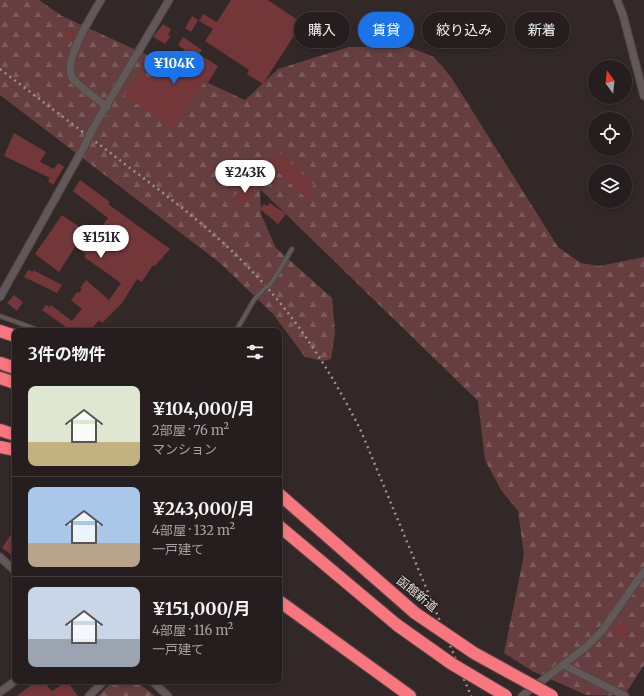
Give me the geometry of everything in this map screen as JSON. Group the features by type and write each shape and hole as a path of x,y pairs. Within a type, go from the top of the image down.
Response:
{"highway":[{"path":"0,331 12,335"},
{"path":"0,363 12,367"},
{"path":"0,378 12,382"},
{"path":"0,430 12,434"},
{"path":"0,447 12,449"},
{"name":"函館新道","path":"282,497 415,613 474,653 552,696"},
{"path":"282,529 397,626"},
{"path":"282,536 397,626 452,664 506,696"},
{"path":"282,603 410,696"}],"street":[{"path":"101,0 74,51 70,62 70,69 73,78 107,107"},
{"path":"0,297 92,130 169,0"},
{"path":"617,0 623,15 644,96"},
{"path":"0,557 12,568"},
{"path":"522,696 586,648 602,631 644,571"},
{"path":"564,665 625,696"},
{"path":"0,692 12,683"},
{"path":"89,696 101,684"},
{"path":"155,684 168,696"}],"lane":[{"path":"238,328 254,300 272,282 292,249"},
{"path":"0,316 33,328"}],"green space":[{"path":"0,0 39,0 62,16 245,100 278,69 350,47 412,48 434,57 451,77 558,247 581,263 599,266 644,257 644,665 624,696 586,695 532,671 504,653 524,555 518,511 501,490 485,460 478,401 260,189 261,214 276,248 332,298 335,332 331,359 323,361 305,357 273,314 220,263 0,95"},
{"path":"110,684 140,684 155,696 98,696"}],"building":[{"path":"231,0 268,0 294,18 294,36 263,84 247,74 249,70 205,41 213,29 199,21 203,14 217,22"},
{"path":"192,16 198,20 191,32 185,28"},
{"path":"163,24 171,29 168,35 171,36 165,44 153,37"},
{"path":"67,28 76,33 72,40 63,34"},
{"path":"183,37 202,50 199,54 218,66 208,83 205,81 175,127 124,96 140,72 155,82 159,75 165,78 185,50 178,45"},
{"path":"14,133 46,152 40,162 54,169 58,163 64,167 53,185 48,181 50,178 4,156"},
{"path":"278,151 314,185 308,191 311,193 306,198 267,162"},
{"path":"80,180 110,202 108,204 170,249 155,266 153,265 142,282 137,279 122,303 102,323 99,320 92,328 65,328 66,327 42,310 46,305 49,307 51,305 72,321 82,309 71,300 77,292 79,293 82,289 80,288 86,280 109,300 121,283 84,257 86,254 75,247 59,272 35,254 62,215 94,237 108,218 73,191"},
{"path":"249,181 255,188 252,191 255,194 245,204 242,202 239,205 232,198"},
{"path":"270,203 286,214 278,224 260,209 264,204 267,206"},
{"path":"28,270 33,272 33,270 62,285 57,293 24,277"},
{"path":"14,295 23,302 17,311 7,303"},
{"path":"12,533 12,555 2,548"},
{"path":"623,621 630,631 620,639 612,630"},
{"path":"32,684 46,684 52,691 62,684 69,684 78,696 17,696"}],"railway":[{"path":"0,69 190,214 233,252 280,302 324,365 361,431 471,696"}]}
